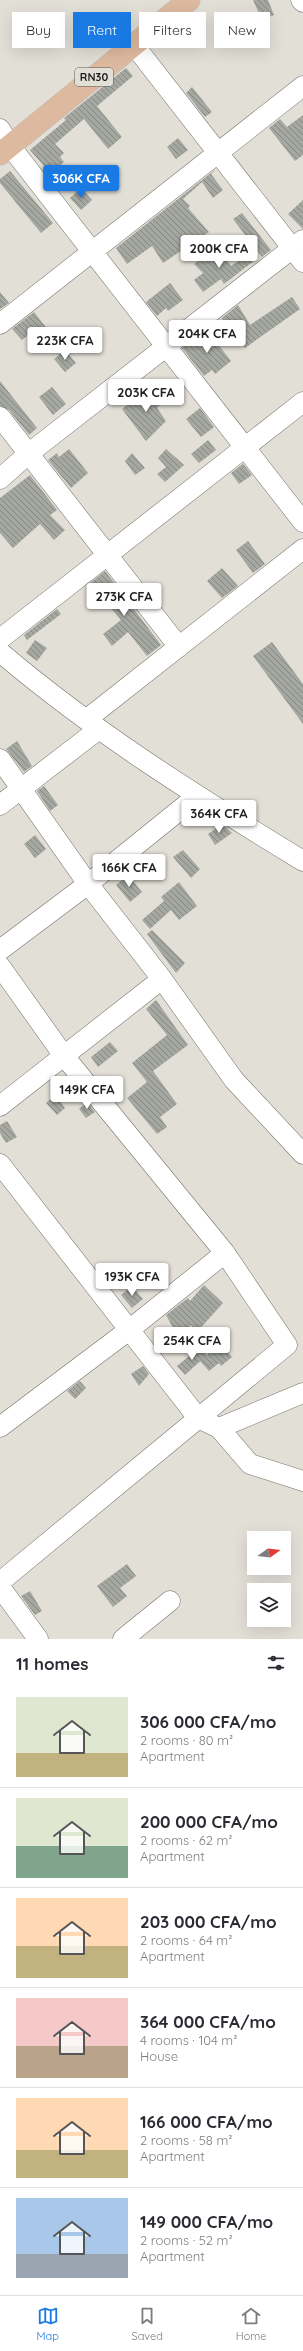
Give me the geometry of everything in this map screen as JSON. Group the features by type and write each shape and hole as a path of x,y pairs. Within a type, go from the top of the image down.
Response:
{"main road":[{"name":"RN30","path":"3,143 134,44 189,0"}],"street":[{"path":"0,479 28,454 166,346 300,250 219,153 134,44"},
{"path":"0,324 303,86"},
{"path":"3,143 92,251 303,522"},
{"path":"303,402 107,555 1,652 93,724 197,796 303,861"},
{"path":"0,418 178,647"},
{"path":"0,805 22,789 178,647 303,549"},
{"path":"0,758 88,884 162,979 234,1080 303,1154"},
{"path":"0,950 88,884 197,796"},
{"path":"0,966 64,1056 225,1252 287,1345 0,1582"},
{"path":"0,1106 162,979"},
{"path":"0,1164 198,1418 219,1428 250,1464 303,1481"},
{"path":"0,1427 129,1330 225,1252"},
{"path":"219,1428 303,1393"},
{"path":"0,1587 38,1639"},
{"path":"123,1639 170,1601"}],"building":[{"path":"253,0 268,0 274,15 270,17 270,12 258,12"},
{"path":"126,68 133,76 97,106 122,137 108,149 84,119 55,144 64,153 60,157 64,162 51,174 30,150 66,120 64,118"},
{"path":"192,87 212,112 205,117 186,93"},
{"path":"303,115 303,155 295,161 269,128 280,119 287,127"},
{"path":"178,138 188,150 176,159 167,147"},
{"path":"216,169 211,174 223,190 213,198 202,182 183,199 190,206 188,208 209,232 163,263 152,246 127,264 116,248"},
{"path":"10,171 53,223 41,233 0,183 0,179"},
{"path":"81,188 92,200 81,210 70,198"},
{"path":"303,200 303,229 288,214"},
{"path":"242,213 271,250 262,257 233,219"},
{"path":"216,247 231,266 250,253 255,260 224,284 221,279 203,292 194,280 203,273 194,264"},
{"path":"170,283 183,300 168,311 166,308 157,316 146,302"},
{"path":"0,292 9,303 0,309"},
{"path":"292,297 300,309 245,348 222,318 238,305 250,325"},
{"path":"34,312 49,331 39,339 33,331 22,340 12,329"},
{"path":"207,330 231,361 215,374 212,370 204,376 182,348"},
{"path":"65,350 76,363 65,372 54,359"},
{"path":"0,381 37,428 29,435 9,410 0,406"},
{"path":"52,387 66,404 53,415 39,397"},
{"path":"150,387 163,401 157,408 166,421 146,441 122,409"},
{"path":"200,408 214,427 201,437 186,419"},
{"path":"208,440 216,450 199,463 191,454"},
{"path":"69,449 88,473 71,488 48,460 57,453 59,457"},
{"path":"166,449 184,465 165,482 157,474 166,467 158,458"},
{"path":"132,453 145,468 135,475 125,461"},
{"path":"243,464 252,475 239,484 231,473"},
{"path":"30,475 57,510 50,515 65,530 54,540 40,524 13,548 0,533 0,498"},
{"path":"248,541 265,564 253,573 236,550"},
{"path":"222,568 238,586 222,598 207,581"},
{"path":"105,571 161,645 147,656 128,632 112,646 103,634 121,620 90,583"},
{"path":"57,609 61,614 27,640 24,635"},
{"path":"35,640 47,648 37,661 26,653"},
{"path":"272,642 303,684 303,724 253,656"},
{"path":"17,741 32,766 24,772 6,749"},
{"path":"44,786 58,805 50,811 37,791"},
{"path":"222,824 232,833 215,845 208,834"},
{"path":"35,835 46,849 35,858 24,844"},
{"path":"183,850 200,869 191,878 173,857"},
{"path":"128,875 142,892 130,902 116,885"},
{"path":"179,882 197,906 179,920 171,910 150,929 142,920 164,901 161,897"},
{"path":"152,930 185,963 176,973 147,934"},
{"path":"156,1000 188,1045 153,1071 177,1104 160,1117 167,1127 157,1134 127,1098 147,1082 132,1063 167,1035 146,1009"},
{"path":"110,1042 118,1051 98,1067 91,1057"},
{"path":"55,1095 65,1108 57,1115 46,1103"},
{"path":"87,1102 95,1112 86,1118 79,1109"},
{"path":"7,1121 17,1137 6,1143 0,1133 0,1125"},
{"path":"204,1285 223,1303 197,1332 191,1325 183,1335 172,1326 166,1315 188,1298 190,1301"},
{"path":"132,1286 143,1299 132,1308 121,1295"},
{"path":"221,1343 232,1357 221,1366 219,1363 209,1371 200,1361"},
{"path":"200,1347 207,1355 185,1375 177,1366"},
{"path":"143,1366 149,1374 139,1386 131,1374"},
{"path":"80,1381 86,1388 75,1399 67,1391"},
{"path":"127,1564 136,1576 120,1588 127,1596 113,1607 97,1586"},
{"path":"30,1591 42,1611 35,1615 21,1596"}]}
